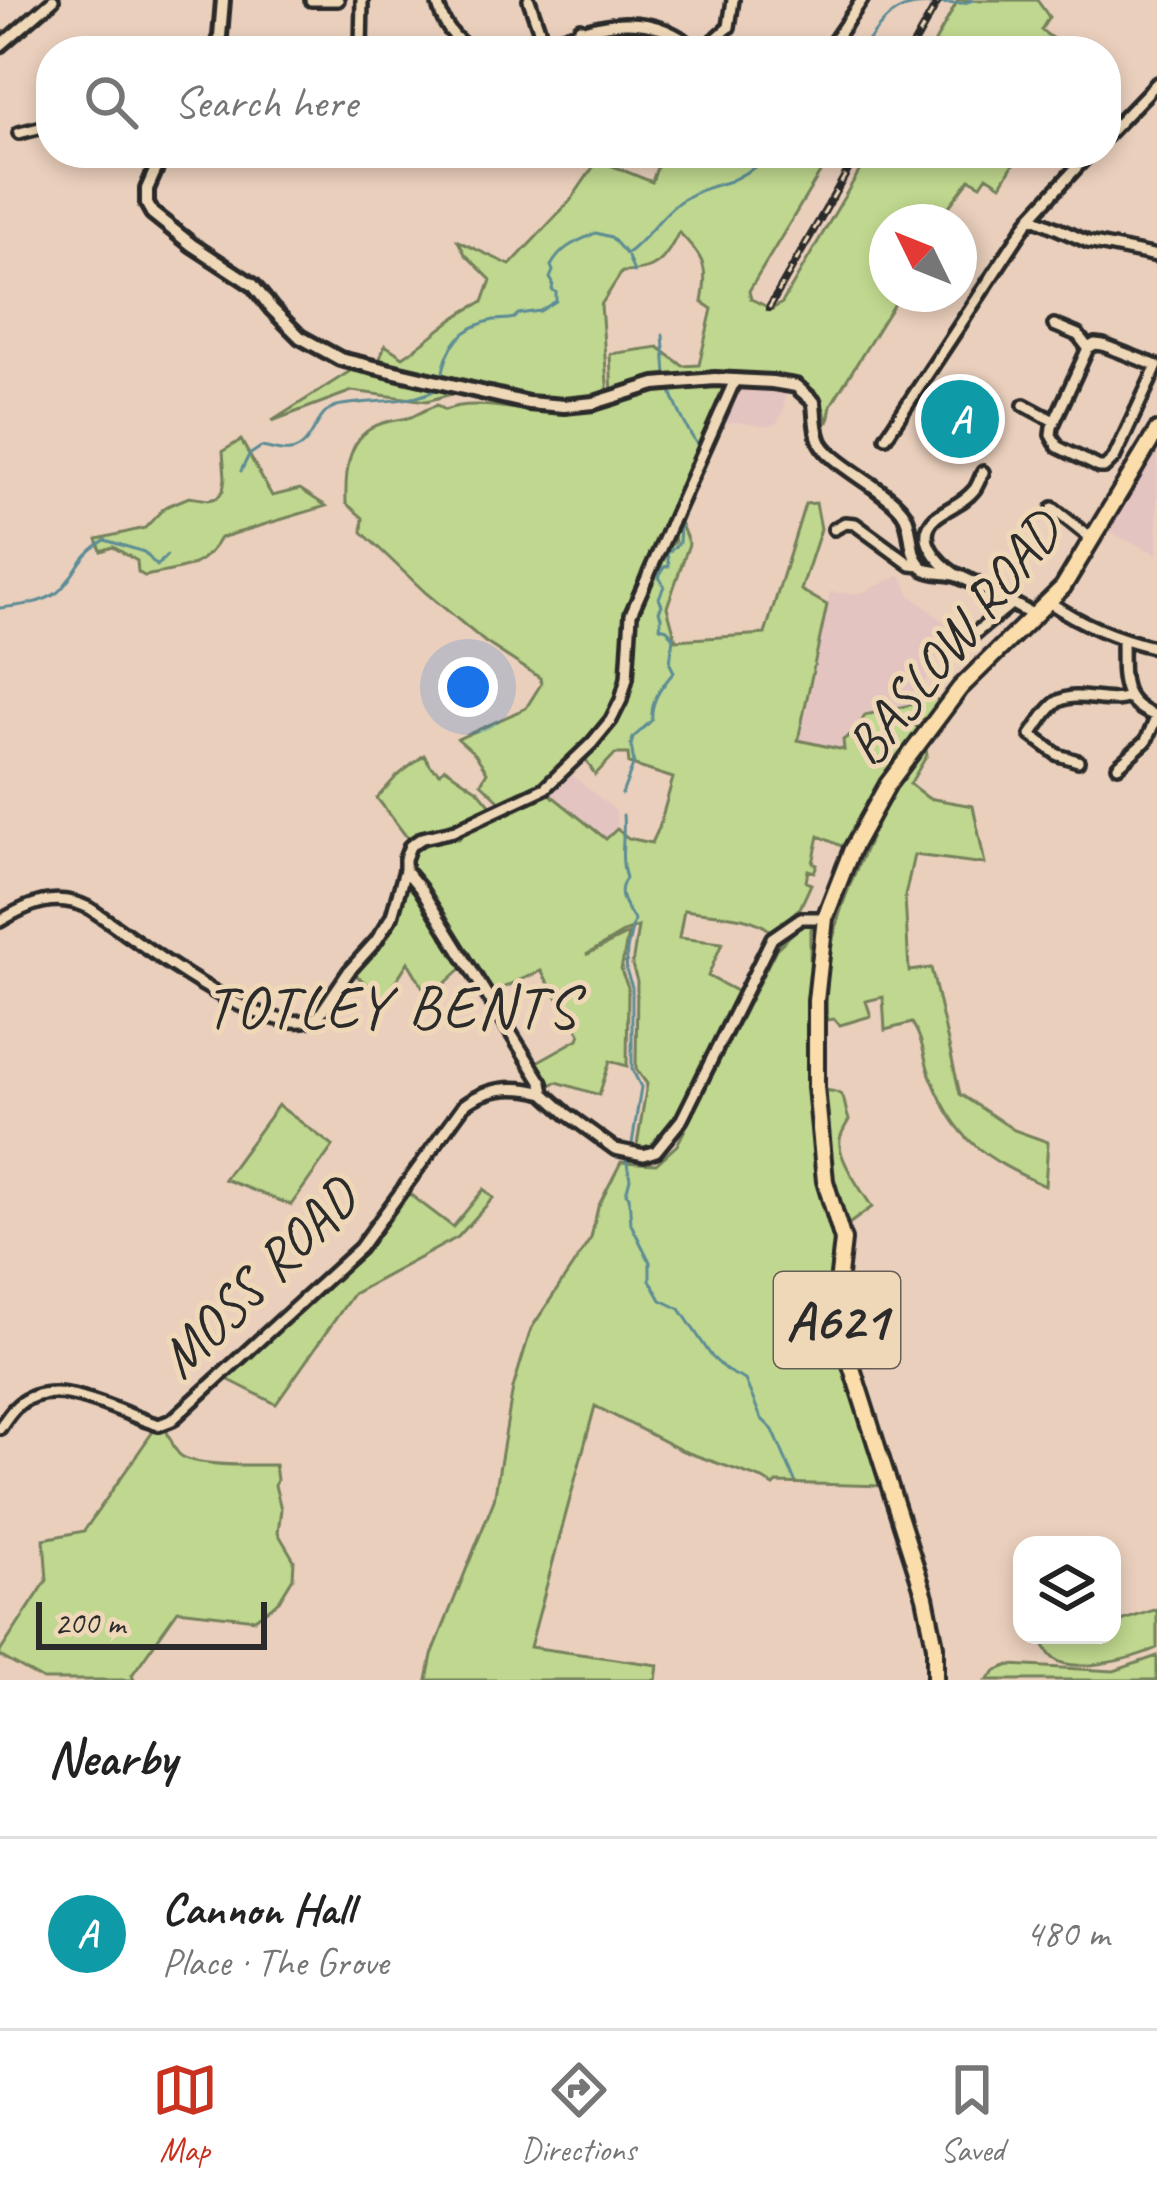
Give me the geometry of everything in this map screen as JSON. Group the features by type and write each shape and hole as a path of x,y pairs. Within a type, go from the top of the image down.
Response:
{"main road":[{"name":"BASLOW ROAD","path":"934,1680 935,1646 926,1597 837,1321 843,1240 825,1181 816,1087 816,1000 825,918 852,849 888,784 960,688 1067,581 1157,431"}],"street":[{"path":"0,46 53,0"},
{"path":"220,36 223,0"},
{"path":"310,0 338,0"},
{"path":"361,36 362,0"},
{"path":"436,0 442,19 456,36"},
{"path":"529,0 541,36"},
{"path":"718,36 729,27 733,0"},
{"path":"837,36 862,0"},
{"path":"562,36 632,12 683,36"},
{"path":"580,28 580,36"},
{"path":"1121,120 1157,82"},
{"path":"19,134 36,129"},
{"path":"157,168 146,194 148,209 156,218 253,285 314,346 340,359 484,394 564,406 594,403 655,384 694,380 796,386 814,402 822,446 903,512 922,566"},
{"path":"886,436 1030,217 1076,168"},
{"path":"1030,217 1088,242 1157,256"},
{"path":"1054,325 1078,335 1088,348"},
{"path":"1098,344 1157,366 1114,458 1105,466 1054,444 1054,422 1088,348 1098,344"},
{"path":"735,380 631,614 627,678 610,720 545,788 453,831 414,842 404,865 489,995 544,1093 567,1114 628,1153 656,1151 682,1119 772,938 801,918 825,918"},
{"path":"1024,405 1054,422"},
{"path":"983,472 972,493 935,518 928,530 931,552 956,574 1035,616"},
{"path":"1053,508 1092,539"},
{"path":"834,529 855,524 910,565 956,574"},
{"path":"1049,602 1122,640 1157,648"},
{"path":"949,652 961,638 973,635 1011,604"},
{"path":"1118,766 1146,741 1157,716 1129,698 1122,640"},
{"path":"1078,761 1058,755 1031,735 1051,707 1068,698 1113,702 1129,698"},
{"path":"0,921 43,900 70,900 235,1004 271,1018 307,1022 318,1017 349,970 386,928 406,871"},
{"name":"MOSS ROAD","path":"0,1428 23,1401 55,1392 159,1425 172,1420 360,1248 464,1105 508,1088 544,1093"}],"shaded area":[{"path":"737,383 786,389 777,423 768,427 721,424"},
{"path":"1157,442 1157,554 1107,531"},
{"path":"901,575 910,595 957,632 909,705 862,718 858,729 843,740 845,750 798,740 830,592 863,592"},
{"path":"569,773 616,811 617,829 607,840 548,792"}],"green space":[{"path":"958,0 1037,0 1049,17 1041,30 1049,36 938,36"},
{"path":"593,168 618,168 652,182 657,168 823,168 749,291 751,299 772,309 782,303 861,168 1011,168 1001,185 987,176 981,185 970,179 951,204 869,204 869,312 889,312 831,405 828,423 812,390 767,377 687,374 612,395 610,354 658,347 683,366 699,365 712,309 702,302 702,264 679,232 658,263 622,272 601,305 608,396 580,400 522,397 378,364 385,345 403,357 483,302 491,280 458,241 510,265 570,201"},
{"path":"358,366 455,393 427,401 352,391 272,421"},
{"path":"722,384 727,393 639,581 625,622 621,685 606,718 558,772 502,803 481,783 487,772 458,739 526,708 540,678 485,642 362,532 363,518 346,503 355,445 371,428 437,405 445,410 484,405 567,412 665,389"},
{"path":"241,440 272,496 300,489 326,506 220,538 197,563 167,572 144,576 138,572 137,561 113,547 101,551 97,539 145,528 165,507 189,497 217,498 225,478 223,451"},
{"path":"816,503 821,529 801,590 827,605 798,740 844,750 843,740 858,729 865,715 910,705 920,691 940,701 925,721 919,717 913,723 919,729 846,848 819,836 813,863 817,865 814,872 808,870 806,882 811,884 800,908 774,930 743,918 684,910 679,938 722,943 708,976 738,992 674,1123 656,1146 636,1151 647,1084 636,1069 637,981 632,965 638,927 586,955 628,934 621,970 628,987 627,1066 610,1061 599,1095 557,1082 546,1086 535,1063 580,1034 541,971 491,993 411,872 409,858 424,843 459,839 467,829 546,791 606,839 617,829 628,838 652,843 673,778 629,764 628,754 615,754 595,775 585,758 617,718 633,615 665,549 675,542 678,517 689,544 667,607 676,640 765,634 805,504"},
{"path":"922,750 927,755 910,784 928,798 973,806 985,864 914,855 905,896 909,971 931,968 960,1094 1014,1130 1048,1142 1045,1186 989,1156 962,1132 941,1099 912,1023 885,1030 883,997 866,1001 871,1016 840,1025 827,1020 828,966 846,894 888,802"},
{"path":"424,755 440,773 445,768 479,791 493,808 409,840 377,798"},
{"path":"408,880 464,966 429,998 408,962 385,998 353,973 396,920"},
{"path":"806,921 813,922 811,1077 837,1236 832,1308 884,1486 774,1486 683,1451 595,1406 530,1647 658,1665 656,1680 427,1680 432,1655 494,1500 513,1388 531,1329 591,1238 598,1207 621,1162 656,1164 677,1145 776,949"},
{"path":"819,1090 843,1097 849,1120 840,1138 842,1156 872,1207 846,1226 831,1181"},
{"path":"278,1105 333,1146 291,1205 224,1179"},
{"path":"484,1189 493,1198 458,1237 353,1294 276,1404 225,1378 364,1249 407,1192 453,1227"},
{"path":"154,1430 166,1430 178,1453 187,1459 275,1465 281,1509 278,1533 294,1560 293,1578 279,1601 255,1619 178,1610 132,1675 134,1680 43,1680 0,1652 47,1580 44,1539 84,1531"},
{"path":"1157,1609 1157,1648 1104,1663 1075,1665 1053,1658 1043,1644 1121,1644 1121,1621"},
{"path":"1157,1656 1157,1680 987,1680 1010,1665 1114,1671"}],"waterway":[{"path":"872,36 902,9 973,0"},
{"path":"442,378 447,356 465,333 483,323 540,311 556,301 551,266 570,245 596,233 611,237 626,254 682,200 752,168"},
{"path":"628,257 634,272"},
{"path":"663,335 666,374"},
{"path":"241,471 249,455 261,447 290,451 304,444 323,415 337,406 405,399 440,387"},
{"path":"671,389 699,447"},
{"path":"622,794 634,763 633,738 652,720 655,700 674,672 670,664 673,637 660,627 659,598 664,586 659,577 669,566 667,554 679,543 677,520"},
{"path":"0,608 52,596 105,540 144,552 157,566 167,555"},
{"path":"623,815 626,878 621,895 634,920 626,970 632,987 632,1069 641,1087 626,1158 631,1224 650,1262 650,1280 661,1300 680,1309 712,1357 745,1380 795,1481"}],"railway":[{"path":"919,36 939,0"},
{"path":"769,308 849,168"}],"place":[{"name":"Cannon Hall","path":"960,419"}],"district":[{"name":"TOTLEY BENTS","path":"392,1006"}]}
